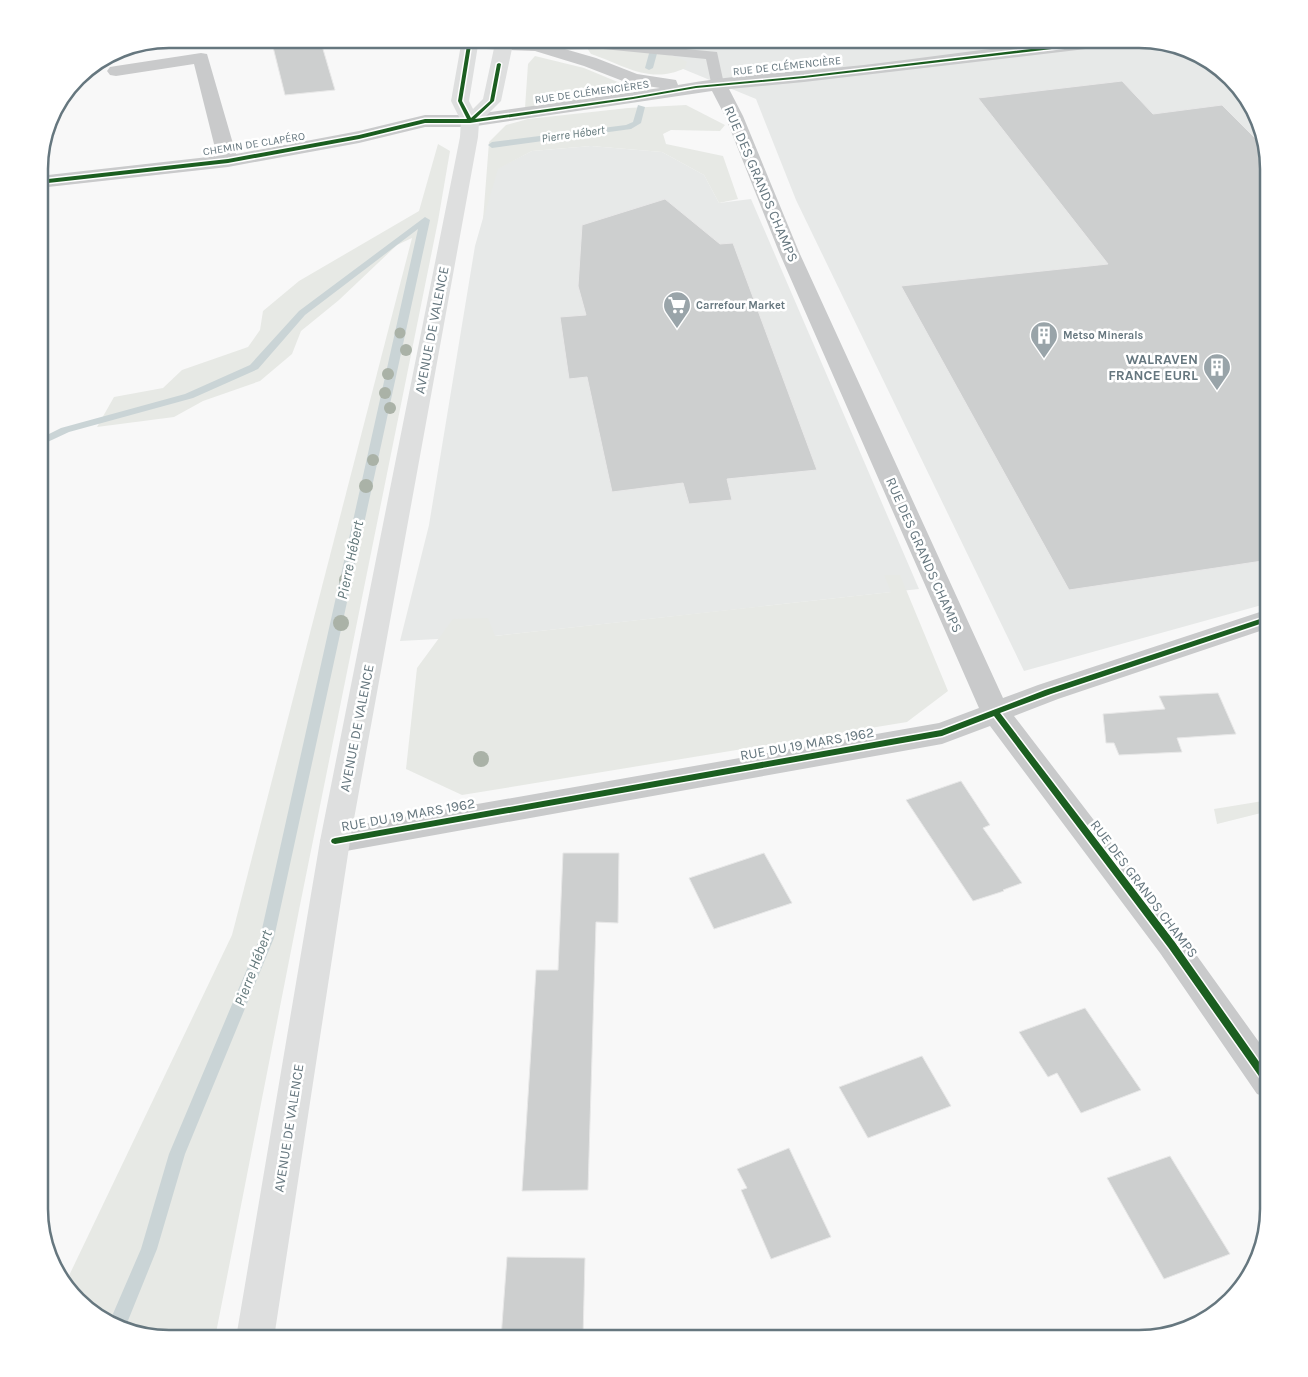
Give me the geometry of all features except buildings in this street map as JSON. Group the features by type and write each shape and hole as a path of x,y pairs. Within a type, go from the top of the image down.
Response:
{"main road":[{"name":"AVENUE DE VALENCE","path":"257,1330 335,841 469,137 470,120 460,101 469,48"},
{"path":"470,120 492,101 503,48"}],"street":[{"path":"543,48 590,62 634,80 707,86"},
{"name":"RUE DE CLÉMENCIÈRE","path":"707,86 804,77 1051,48"},
{"path":"116,71 201,58 228,160"},
{"path":"633,98 640,90 634,80"},
{"name":"RUE DE CLÉMENCIÈRES","path":"470,120 707,86"},
{"name":"RUE DES GRANDS CHAMPS","path":"707,86 734,116 789,252 995,712 1172,944 1260,1070"},
{"name":"CHEMIN DE CLAPÉRO","path":"48,181 228,160 341,141 425,121 470,120"},
{"name":"RUE DU 19 MARS 1962","path":"335,841 942,733 1048,692 1260,621"}],"lane":[{"path":"633,48 712,56 707,86"}],"shaded area":[{"path":"587,48 654,52 679,58 687,62 685,68 672,73 649,74 637,72 591,54"},
{"path":"675,48 1147,48 1171,52 1193,60 1219,78 1240,101 1251,122 1258,145 1260,161 1260,605 1024,671 796,200 756,99 671,64"},
{"path":"535,56 584,68 625,85 626,89 621,92 599,95 563,105 525,108 528,64"},
{"path":"686,105 725,125 720,131 671,130 663,134 666,144 723,156 738,199 719,203 704,175 662,152 591,146 532,151 498,169 483,220 489,142 506,125 528,119 628,108"},
{"path":"438,144 450,151 438,221 217,1330 169,1330 145,1327 122,1320 101,1309 69,1277 232,935 412,238 397,245 339,300 301,331 292,354 260,381 203,401 174,417 97,427 114,397 163,388 182,370 248,347 260,330 263,311 299,281 419,211"},
{"path":"591,146 662,152 704,175 719,203 751,199 919,589 494,636 400,641 429,525 475,246 497,169 532,151"},
{"path":"884,575 900,575 948,691 907,722 462,795 406,769 417,668 453,619 488,618 495,636 891,592"},
{"path":"1260,801 1260,813 1217,824 1214,809"}],"waterway":[{"name":"Pierre Hébert","path":"649,68 655,48"},
{"name":"Pierre Hébert","path":"492,145 628,127 637,123 641,107"},
{"name":"Pierre Hébert","path":"48,438 65,430 189,396 254,367 302,313 425,220 267,938 177,1154 149,1249 120,1319"}],"cycle path":[{"path":"469,48 460,101 470,121"},
{"path":"48,181 228,161 359,137 425,121 470,121 633,98 696,87 804,77 1051,48"},
{"path":"470,121 492,101 499,64"},
{"path":"335,841 942,733 1048,692 1260,621"},
{"path":"995,712 1171,944 1260,1070"}],"place":[{"name":"Carrefour Market","path":"677,329"},
{"name":"Metso Minerals","path":"1044,359"},
{"name":"WALRAVEN FRANCE EURL","path":"1217,391"}]}
